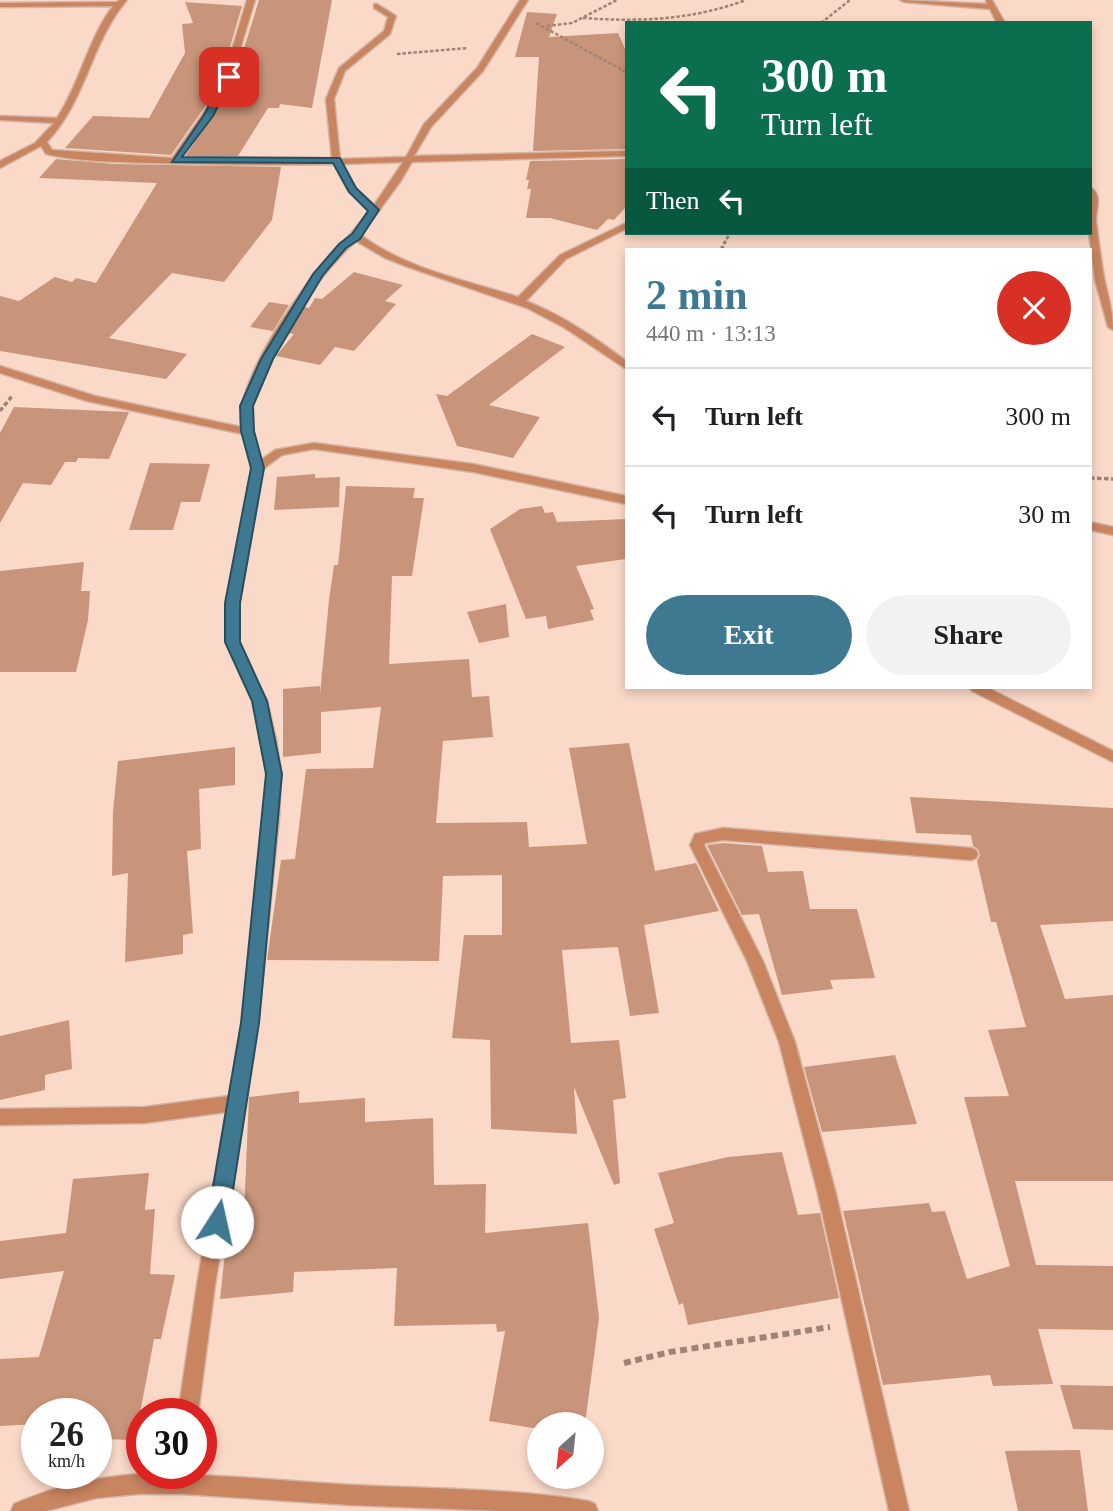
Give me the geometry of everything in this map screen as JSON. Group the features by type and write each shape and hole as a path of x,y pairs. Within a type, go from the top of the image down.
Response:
{"street":[{"path":"175,160 224,89 251,0"},
{"path":"190,1398 206,1285 250,1023 274,774 260,701 232,642 233,603 258,468 247,431 247,406 267,359 319,274 342,246 356,236 410,158 428,125 480,69 524,0"},
{"path":"904,0 990,4 999,21"},
{"path":"0,5 120,2"},
{"path":"0,164 42,141 59,121 107,18 120,2"},
{"path":"374,210 352,190 336,160 330,99 342,70 378,41 391,24 389,12 377,6"},
{"path":"0,118 59,121"},
{"path":"42,141 49,152 65,155 175,160 336,160 625,153"},
{"path":"1092,195 1095,202 1092,213"},
{"path":"1092,224 1100,280 1113,327"},
{"path":"519,302 563,257 625,226"},
{"path":"356,236 367,245 404,261 519,302 589,338 625,365"},
{"path":"0,369 52,390 90,400 247,431"},
{"path":"258,468 279,452 314,446 486,470 625,500"},
{"path":"1092,526 1113,531"},
{"path":"979,689 1113,757"},
{"path":"899,1511 805,1109 775,1005 697,845 700,838 707,835 736,835 971,854"},
{"path":"0,1117 145,1115 238,1103"},
{"path":"217,1482 349,1495 536,1501 588,1511"},
{"path":"21,1511 40,1501 77,1492 126,1485"}],"path":[{"path":"545,26 572,23 617,0"},
{"path":"583,18 675,19 715,14 746,0"},
{"path":"824,21 850,0"},
{"path":"512,17 545,26 577,48 625,72"},
{"path":"355,60 493,46"},
{"path":"1092,478 1113,479"},
{"path":"624,1363 670,1352 855,1322"}],"building":[{"path":"259,0 332,0 312,108 280,104 279,108 268,108 238,156 185,156 231,90"},
{"path":"185,2 242,6 218,88 171,155 65,148 93,116 149,118 185,53 182,24 193,23"},
{"path":"527,12 557,14 549,37 618,33 625,49 625,149 533,151 539,57 515,57"},
{"path":"56,159 114,164 281,167 272,220 224,282 172,273 109,338 187,354 166,379 0,351 0,296 19,301 55,277 72,282 76,278 96,283 157,183 39,178"},
{"path":"625,159 625,208 614,220 608,219 597,230 550,218 526,218 531,189 527,189 529,180 526,180 530,161"},
{"path":"354,272 403,285 385,301 396,304 354,351 335,347 320,365 276,356 294,334 287,333 304,307 309,308 315,298 322,299"},
{"path":"269,302 289,305 273,331 250,327"},
{"path":"532,334 565,347 489,405 540,417 513,458 457,446 436,394 447,396"},
{"path":"14,407 129,412 109,459 78,458 76,462 65,462 51,485 23,483 0,523 0,433"},
{"path":"150,463 210,464 200,502 181,502 173,530 129,530"},
{"path":"315,474 315,478 340,477 339,507 274,510 277,477"},
{"path":"346,486 415,488 413,498 424,498 412,576 392,576 389,664 469,659 472,697 489,696 493,737 443,741 436,823 527,822 529,847 587,844 569,748 629,743 655,871 696,863 719,911 644,925 659,1013 630,1016 618,947 562,950 571,1043 619,1040 626,1098 613,1100 620,1183 614,1185 574,1087 577,1134 491,1129 490,1040 452,1038 464,935 502,935 502,875 443,876 439,961 267,960 281,860 295,859 306,769 373,768 381,707 321,712 321,753 283,757 283,689 320,686 320,694 329,600 334,565 338,565"},
{"path":"542,506 545,513 553,512 557,522 625,519 625,559 576,566 594,609 590,610 594,620 548,629 546,616 526,619 490,529 520,509"},
{"path":"84,562 81,591 90,591 88,620 76,672 0,672 0,571"},
{"path":"506,604 509,637 479,643 467,612"},
{"path":"235,747 235,785 199,789 201,849 187,851 193,933 183,935 183,954 125,962 128,873 112,876 113,812 118,761"},
{"path":"910,797 1113,808 1113,921 1040,925 1065,999 1113,995 1113,1181 1015,1181 1036,1265 1113,1266 1113,1330 1038,1329 1053,1384 993,1386 990,1375 883,1385 843,1211 929,1203 932,1212 945,1211 967,1279 1010,1266 964,1097 1009,1096 988,1030 1026,1027 996,922 991,922 977,861 980,855 978,849 973,846 971,835 916,833"},
{"path":"723,843 762,846 768,872 803,871 810,909 857,909 875,978 830,980 833,989 782,995 759,914 742,915 707,845"},
{"path":"69,1020 72,1069 45,1075 45,1090 0,1100 0,1036"},
{"path":"895,1055 917,1124 822,1132 804,1067"},
{"path":"299,1091 299,1103 365,1098 365,1122 433,1118 434,1185 486,1184 485,1233 588,1223 599,1318 587,1412 527,1412 527,1427 489,1421 505,1331 497,1332 496,1324 394,1326 397,1268 294,1272 293,1292 220,1299 229,1216 244,1214 249,1097"},
{"path":"782,1152 798,1215 820,1213 839,1298 688,1325 683,1303 679,1305 654,1229 674,1223 658,1173 728,1157"},
{"path":"149,1173 145,1210 155,1209 150,1274 175,1275 161,1339 154,1339 143,1398 126,1398 126,1440 112,1439 112,1398 21,1398 21,1425 0,1426 0,1359 39,1357 64,1271 0,1279 0,1241 66,1233 73,1179"},
{"path":"1060,1385 1113,1386 1113,1430 1073,1429"},
{"path":"1080,1450 1088,1511 1018,1511 1005,1451"}],"route":[{"path":"217,1222 250,1023 272,818 274,774 260,701 232,642 233,603 258,468 247,431 247,406 267,359 307,292 331,258 356,236 374,210 352,190 336,160 175,160 208,116 229,77"}]}
